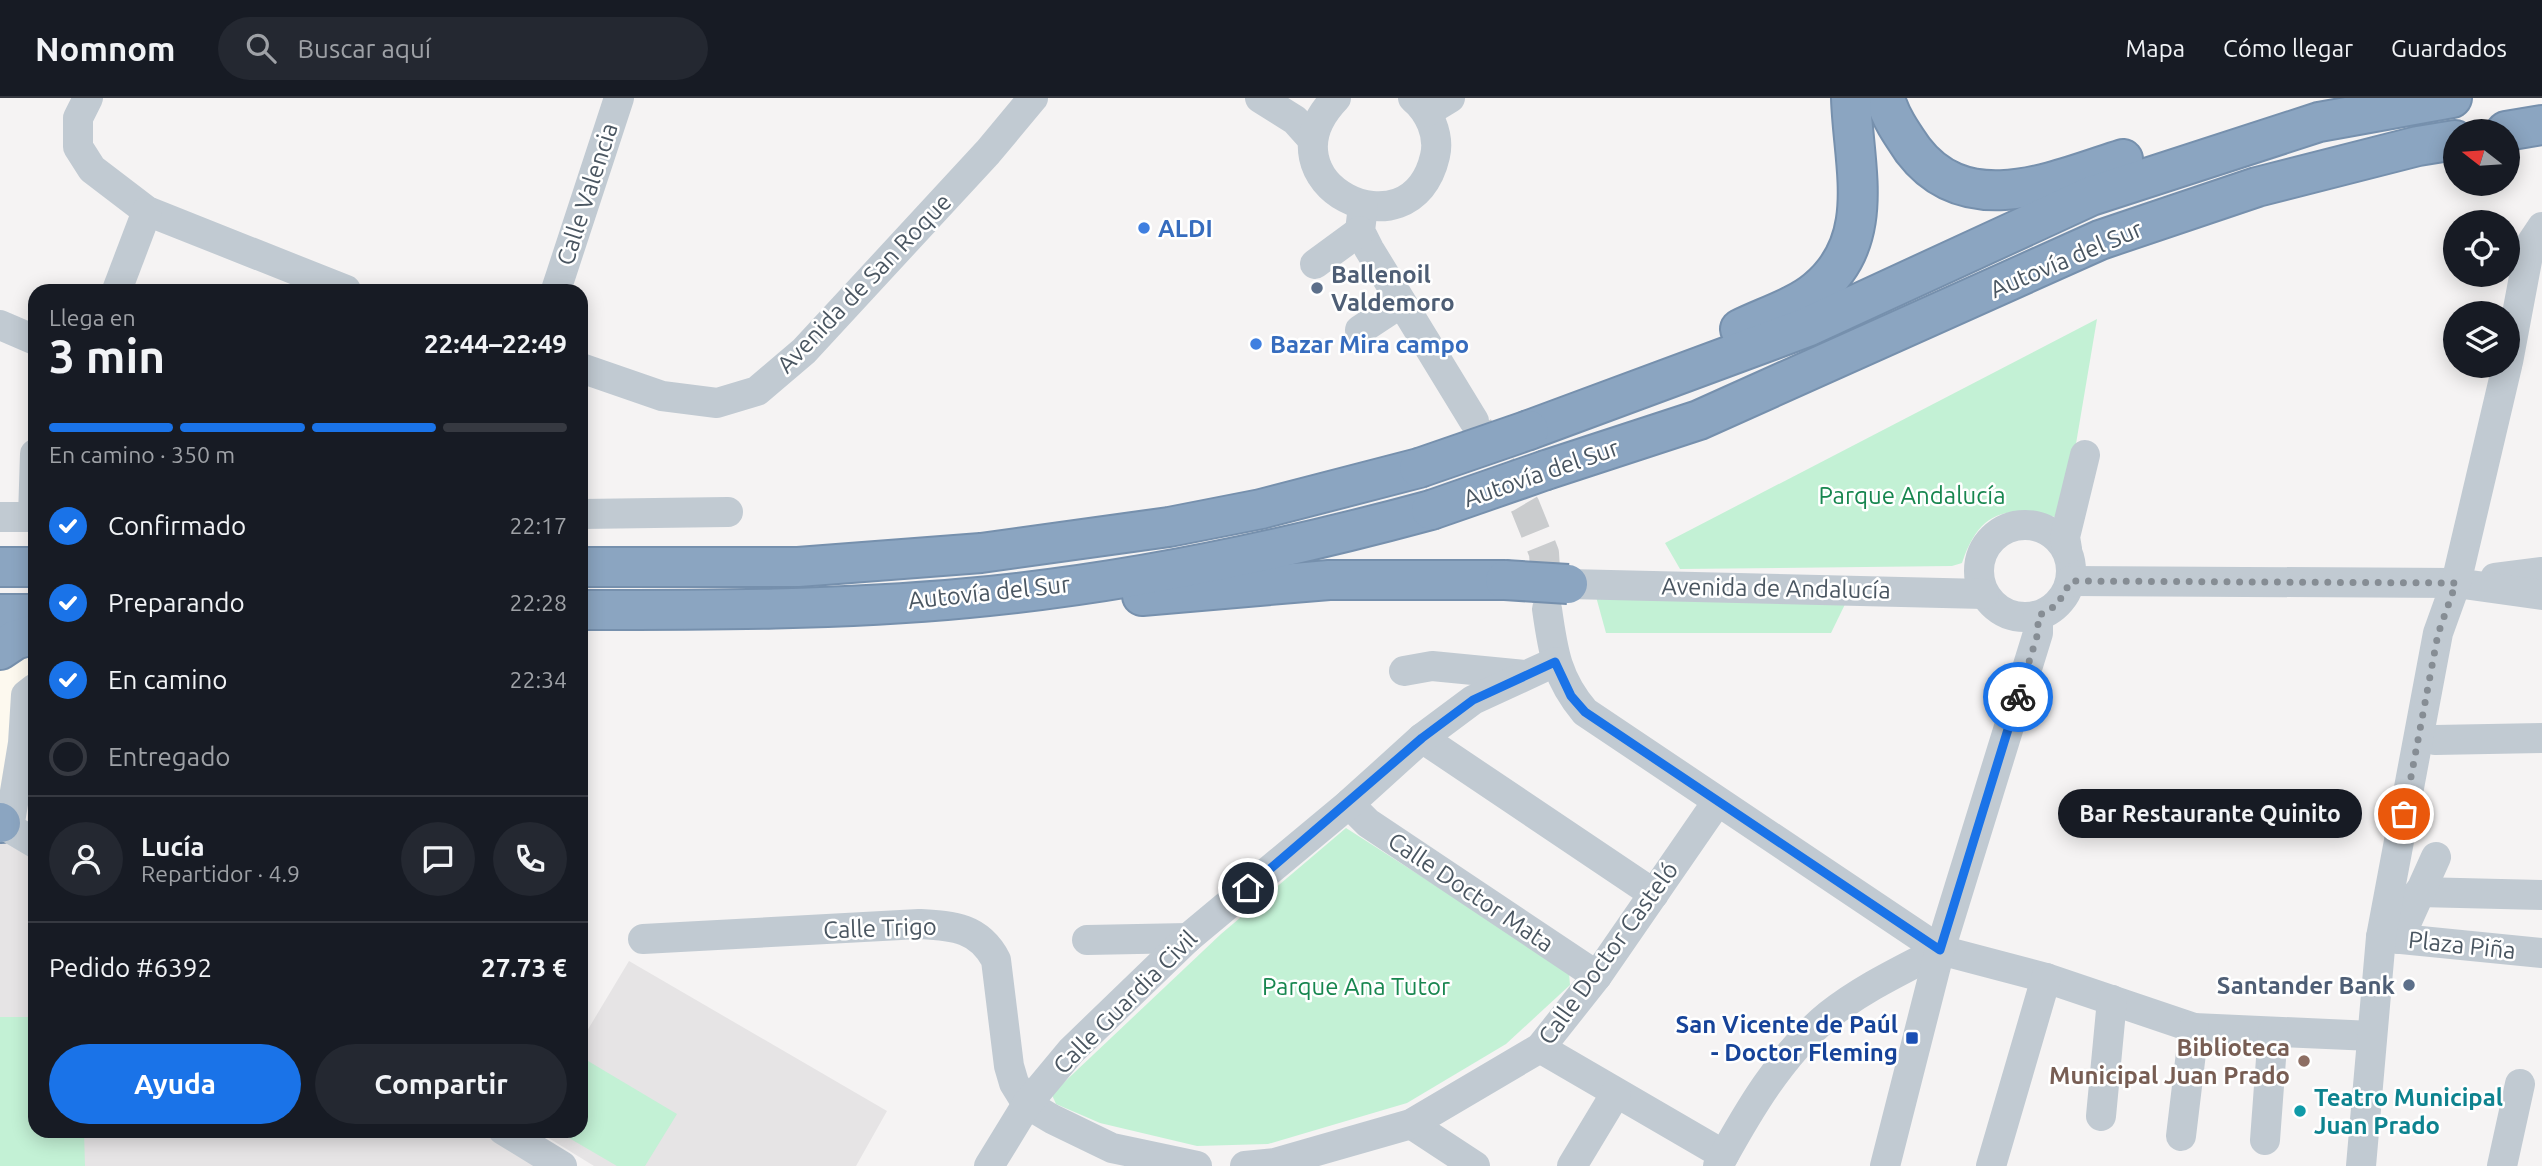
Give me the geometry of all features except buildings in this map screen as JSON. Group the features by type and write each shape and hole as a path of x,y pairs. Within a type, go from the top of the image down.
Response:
{"highway":[{"path":"1573,414 1674,360 1816,292 1834,273 1850,245 1859,219 1852,116 1841,98"},
{"path":"1885,98 1888,110 1922,160 1947,179 1996,193 2020,190 2232,125 2319,122"},
{"name":"Autovía del Sur","path":"588,567 798,567 981,553 1170,527 1261,509 1419,468 1807,327 2091,197 2319,122 2452,98"},
{"path":"2520,129 2542,125"},
{"name":"Autovía del Sur","path":"588,610 822,607 969,598 1158,572 1335,536 1431,510 1699,420 2100,240 2257,187 2443,142"},
{"path":"588,547 706,549 798,567"},
{"path":"0,567 28,567"},
{"path":"969,598 1045,605 1329,580 1504,580 1558,597"},
{"path":"0,614 28,614"},
{"path":"0,650 15,640 28,636"}],"street":[{"path":"88,98 78,118 78,146 92,169 147,211 331,284"},
{"name":"Calle Valencia","path":"558,284 619,98"},
{"name":"Avenida de San Roque","path":"588,370 662,396 717,403 757,391 804,351 988,152 1033,98"},
{"path":"1260,98 1295,120 1313,140"},
{"path":"1336,98 1317,124 1313,140 1314,158 1320,175 1331,190 1346,200 1361,219 1401,303 1474,421"},
{"path":"1315,264 1361,219 1383,207 1403,201 1419,189 1431,172 1435,141 1430,103"},
{"path":"119,284 147,211"},
{"path":"2519,301 2530,245 2542,227"},
{"path":"1360,330 1401,303"},
{"path":"0,325 28,337"},
{"path":"2361,1166 2372,1036 2438,634 2456,583 2504,378"},
{"path":"2067,549 2051,532 2033,525 2017,525 2002,530 1983,549 1979,565 1984,594 1998,609 2014,617 2038,616 2057,605 2071,581 2072,564 2065,537 2085,455"},
{"path":"588,514 728,512"},
{"path":"0,517 28,515"},
{"path":"2071,581 2456,583 2542,572"},
{"path":"2456,583 2542,595"},
{"name":"Avenida de Andalucía","path":"1558,597 1984,594"},
{"path":"1558,597 1555,662 1571,696 1585,712 1940,950 2046,978 2194,1028 2372,1036"},
{"path":"1885,1166 1940,950 2038,633 2038,616"},
{"name":"Calle Guardia Civil","path":"989,1166 1027,1104 1071,1051 1188,938 1349,804 1422,738 1473,700 1555,662"},
{"path":"1405,671 1432,666 1525,675"},
{"path":"28,693 28,727"},
{"path":"1422,738 1654,894"},
{"path":"2435,740 2542,738"},
{"path":"28,746 3,824 28,839"},
{"name":"Calle Doctor Casteló","path":"1245,1166 1275,1163 1411,1124 1540,1048 1597,976 1717,802"},
{"name":"Calle Doctor Mata","path":"1349,804 1368,823 1597,976"},
{"path":"2390,938 2419,892 2436,857"},
{"path":"2419,892 2542,895"},
{"name":"Calle Trigo","path":"643,939 919,924 959,927 988,945 996,960 1009,1066 1014,1083 1027,1104"},
{"path":"1087,940 1188,938"},
{"name":"Plaza Piña","path":"2390,938 2542,953"},
{"path":"1540,1048 1721,1161 1773,1078 1810,1033 1861,992 1940,950"},
{"path":"1991,1166 2046,978"},
{"path":"2101,1116 2112,1000"},
{"path":"2181,1136 2194,1028"},
{"path":"2265,1140 2273,1032"},
{"path":"2502,1166 2520,1084"},
{"path":"1572,1166 1616,1093"},
{"path":"1027,1104 1112,1148 1197,1166"},
{"path":"1411,1124 1475,1166"},
{"path":"516,1138 562,1166"}],"shaded area":[{"path":"28,655 28,787 0,791 0,663"},
{"path":"0,833 28,850 28,1138 496,1138 542,1166 0,1166"},
{"path":"629,961 887,1111 856,1166 594,1166 549,1138 588,1138 588,1029"}],"green space":[{"name":"Parque Andalucía","path":"2097,319 2065,509 2059,518 2025,512 1998,515 1978,531 1962,563 1952,566 1680,569 1665,543"},
{"path":"1595,593 1850,594 1831,633 1606,633"},
{"name":"Parque Ana Tutor","path":"1346,828 1561,966 1569,973 1570,985 1506,1044 1407,1103 1268,1144 1197,1146 1100,1123 1056,1104 1052,1095 1057,1089 1221,934"},
{"path":"0,1017 28,1017 28,1138 84,1138 85,1166 0,1166"},
{"path":"588,1061 677,1114 645,1166 617,1166 569,1138 588,1138"}],"tunnel":[{"path":"1478,427 1525,506 1544,553 1547,602"}],"way so far":[{"path":"2018,697 2038,633 2038,616 2057,605 2071,581 2456,583 2438,634 2404,814"}],"place":[{"name":"ALDI","path":"1144,228"},
{"name":"Ballenoil Valdemoro","path":"1317,288"},
{"name":"Bazar Mira campo","path":"1256,344"},
{"name":"Bar Restaurante Quinito","path":"2404,814"},
{"name":"Santander Bank","path":"2409,985"},
{"name":"San Vicente de Paúl - Doctor Fleming","path":"1912,1038"},
{"name":"Biblioteca Municipal Juan Prado","path":"2304,1061"},
{"name":"Teatro Municipal Juan Prado","path":"2300,1111"}],"route":[{"path":"1248,888 1349,804 1422,738 1473,700 1555,662 1571,696 1585,712 1940,950 2018,697"}]}
